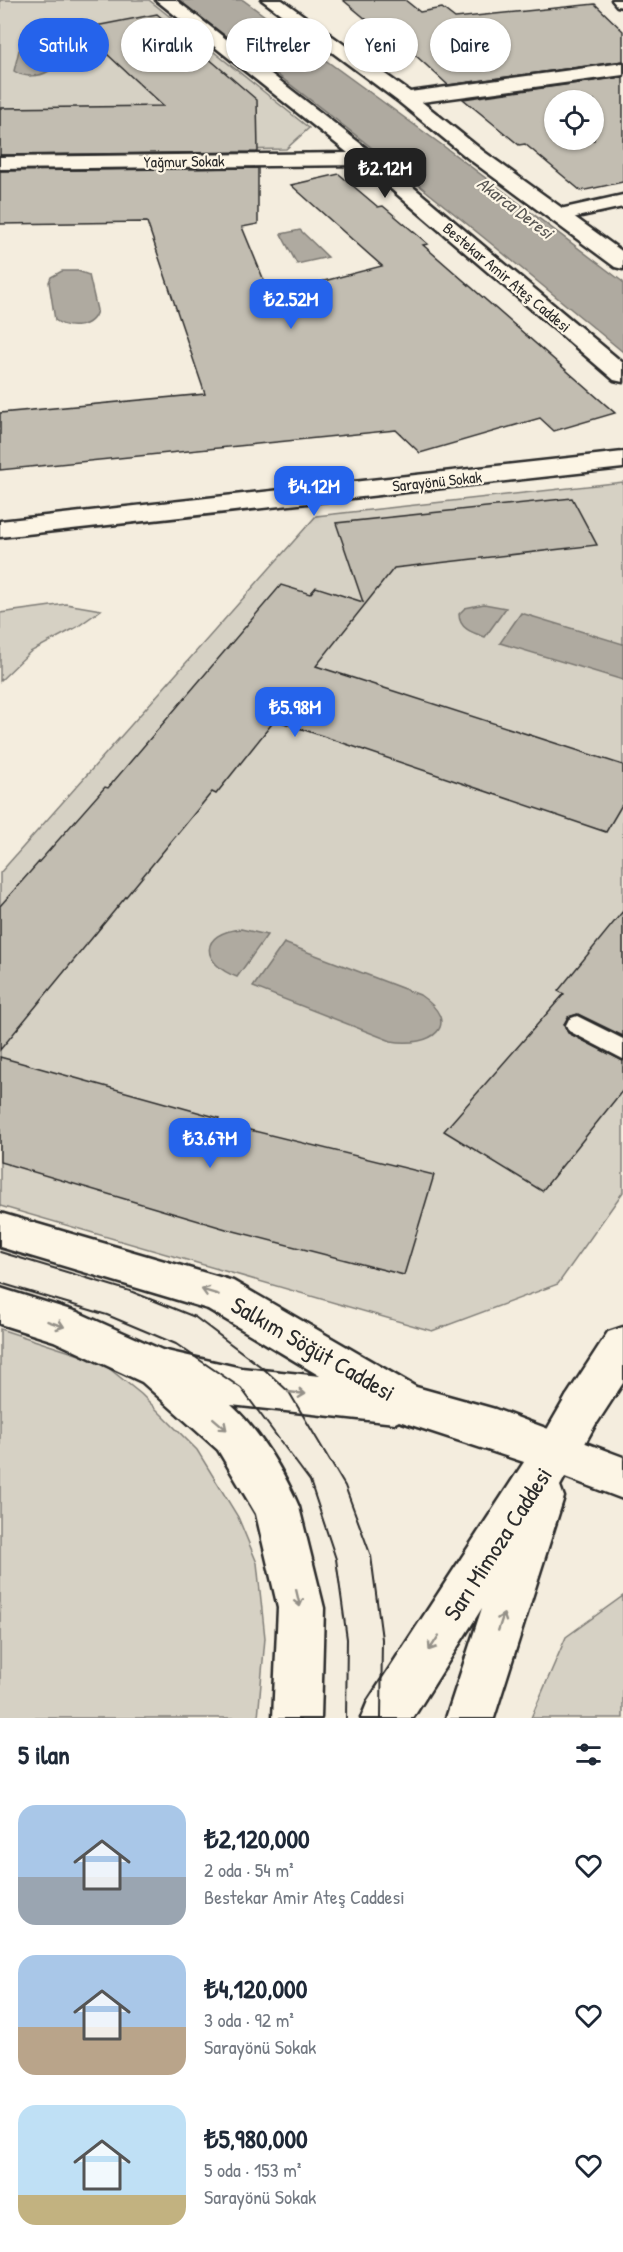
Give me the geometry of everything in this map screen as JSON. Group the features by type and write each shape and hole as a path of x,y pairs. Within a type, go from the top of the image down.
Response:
{"main road":[{"name":"Bestekar Amir Ateş Caddesi","path":"165,0 368,159 623,375"},
{"path":"271,0 406,98 476,155 623,262"},
{"path":"406,98 623,69"},
{"name":"Yağmur Sokak","path":"0,163 368,159"},
{"path":"558,215 623,201"},
{"name":"Sarayönü Sokak","path":"0,530 623,460"},
{"name":"Salkım Söğüt Caddesi","path":"0,1230 219,1294 406,1404 495,1430 623,1478"},
{"path":"0,1306 62,1325 157,1368 241,1388 406,1404"},
{"path":"556,1452 623,1346"},
{"path":"157,1368 233,1435 277,1507 301,1608 297,1718"},
{"name":"Sarı Mimoza Caddesi","path":"385,1718 556,1452"},
{"name":"Sarı Mimoza Caddesi","path":"470,1718 556,1452"}],"lane":[{"path":"578,1025 623,1050"}],"shaded area":[{"path":"0,0 149,0 172,18 121,18 121,72 214,72 214,52 226,62 226,72 239,72 309,128 286,149 0,155"},
{"path":"623,482 623,1192 558,1284 432,1331 0,1206 0,873 316,516"},
{"path":"66,604 101,610 77,627 30,652 0,681 0,613"},
{"path":"0,1329 101,1362 141,1394 197,1450 238,1517 257,1563 265,1638 258,1718 0,1718"},
{"path":"623,1596 623,1718 531,1718 566,1637"}],"water":[{"path":"177,0 243,0 268,18 226,18 226,36 214,27 214,18 201,18"},
{"path":"18,54 18,72 47,72 32,76 14,71"},
{"name":"Akarca Deresi","path":"332,65 623,282 623,352 403,172 274,72 332,72"},
{"path":"300,230 328,257 297,264 281,234"},
{"path":"62,271 78,271 89,275 97,310 91,321 73,326 55,320 49,282 51,277"},
{"path":"484,604 506,608 485,637 464,627 459,614 465,608"},
{"path":"521,613 623,644 623,680 500,643"},
{"path":"241,929 267,935 237,977 216,964 209,949 217,936"},
{"path":"284,943 420,995 433,1006 440,1016 441,1025 437,1032 419,1041 391,1041 253,987"}],"building":[{"path":"343,0 405,0 420,12 442,8 455,18 430,18 430,69 418,58 418,18 365,18"},
{"path":"595,4 623,31 623,61 448,85 434,72 511,72 511,18 455,18"},
{"path":"157,14 162,18 136,18"},
{"path":"121,21 121,67 109,56 109,23"},
{"path":"214,63 257,100 258,152 0,155 0,108 163,106 126,72 214,72"},
{"path":"623,77 623,182 581,191 525,144 519,145 463,99"},
{"path":"258,168 258,224 242,227 270,295 382,266 291,185 339,174 378,207 383,206 428,244 423,245 615,413 554,431 540,418 420,453 396,430 0,470 0,413 205,394 147,222 0,224 0,171"},
{"path":"572,498 597,545 394,568 316,666 623,765 623,803 606,832 275,720 216,794 212,792 0,1050 0,906 105,787 108,788 281,585 310,594 316,587 363,602 336,523"},
{"path":"623,911 623,1036 578,1014 568,1017 564,1024 568,1033 623,1061 623,1090 542,1191 444,1131 564,994 558,991"},
{"path":"0,1057 219,1118 217,1122 434,1175 404,1275 226,1229 0,1162"}],"tram line":[{"path":"0,1252 130,1291 195,1317 264,1369 289,1392 345,1486 371,1556 382,1639 381,1718"},
{"path":"0,1283 107,1315 176,1344 241,1388 310,1481 336,1559 347,1639 346,1718"}]}
